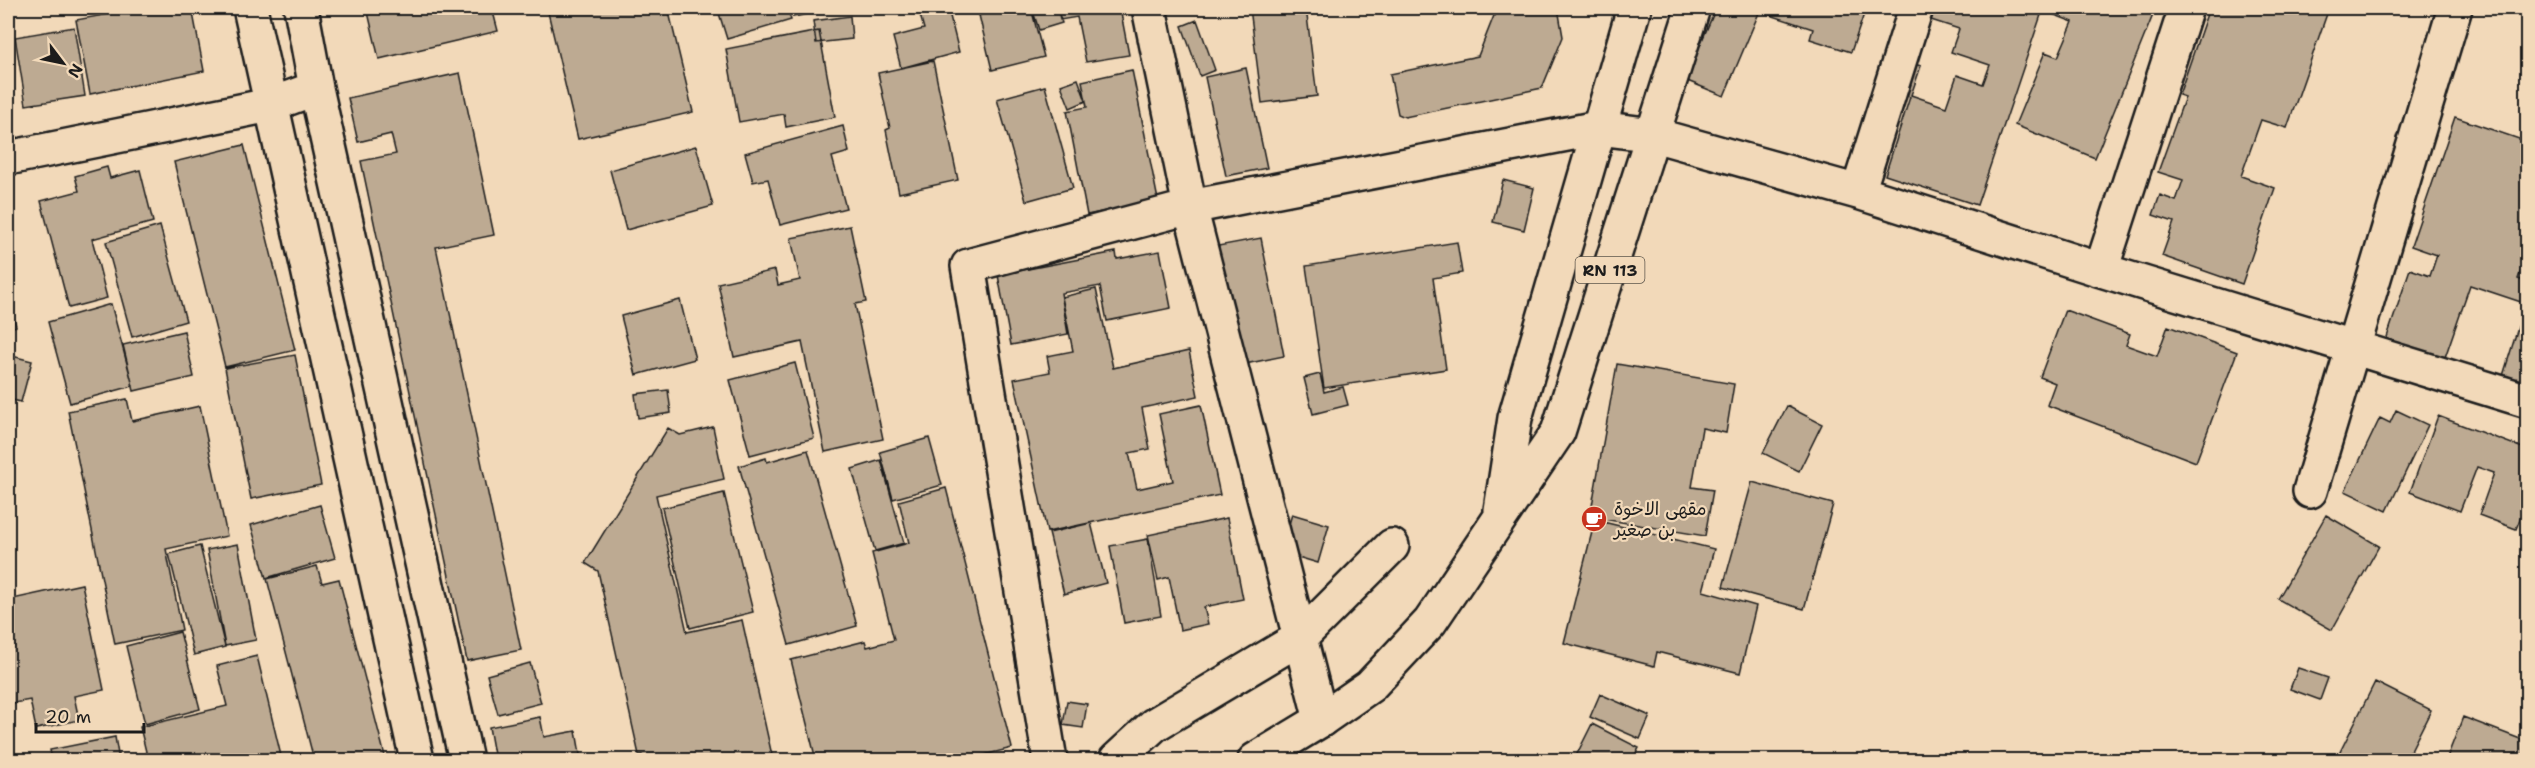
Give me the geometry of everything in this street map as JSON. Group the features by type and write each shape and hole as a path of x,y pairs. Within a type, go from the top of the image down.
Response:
{"street":[{"path":"250,8 417,760"},
{"path":"301,8 316,88 466,760"},
{"path":"1149,8 1190,207 1321,720"},
{"name":"RN 113","path":"1499,518 1515,418 1634,8"},
{"name":"RN 113","path":"1255,760 1370,687 1430,622 1558,432 1693,8"},
{"path":"1858,192 1916,8"},
{"path":"2101,270 2186,8"},
{"path":"2310,491 2455,8"},
{"path":"8,158 270,105 316,88"},
{"path":"1050,760 968,266 1190,207 1598,128 1654,135 1858,192 2101,270 2528,401"},
{"path":"1116,760 1154,725 1300,638 1392,546"}],"building":[{"path":"142,8 192,8 204,71 90,94 76,20"},
{"path":"367,8 492,8 498,31 379,59"},
{"path":"547,8 668,8 693,112 578,139"},
{"path":"787,8 791,20 727,39 718,10"},
{"path":"791,8 811,8 813,13 793,17"},
{"path":"918,8 948,8 959,52 901,68 893,37 924,29"},
{"path":"1008,8 1031,8 1044,57 992,70 979,15"},
{"path":"1032,8 1057,8 1062,23 1039,30"},
{"path":"1058,8 1120,8 1129,55 1086,62 1077,17 1060,20"},
{"path":"1250,8 1306,8 1317,96 1262,103"},
{"path":"1497,8 1558,8 1563,37 1542,88 1405,117 1398,114 1390,74 1478,56"},
{"path":"1716,8 1761,8 1724,96 1685,80"},
{"path":"1769,8 1866,8 1851,52 1810,39 1813,29 1767,14"},
{"path":"1935,8 2019,8 2041,15 1977,205 1885,175 1910,97 1876,86 1886,55 1921,66 1911,95 1946,107 1957,75 1983,84 1990,65 1951,52 1959,29 1931,20"},
{"path":"2037,8 2150,8 2155,10 2095,158 2015,125 2045,52 2058,57 2073,22"},
{"path":"2209,8 2329,8 2287,128 2261,120 2241,176 2275,188 2242,284 2162,256 2174,222 2153,215 2160,195 2176,201 2183,180 2158,172 2185,97 2179,95"},
{"path":"850,16 852,39 816,43 813,21"},
{"path":"1197,20 1215,70 1200,76 1182,26"},
{"path":"74,27 85,96 26,105 15,37"},
{"path":"819,31 835,117 786,127 784,114 739,122 726,49"},
{"path":"8,47 14,47 10,133 8,132"},
{"path":"933,61 958,180 899,193 886,130 890,128 878,73"},
{"path":"1246,68 1267,168 1226,176 1205,77"},
{"path":"1132,70 1158,200 1087,215 1067,111 1087,107 1082,81"},
{"path":"460,73 494,235 436,247 521,650 467,661 361,161 396,154 391,134 358,142 348,98"},
{"path":"1078,79 1086,101 1070,108 1061,85"},
{"path":"1045,86 1073,188 1026,201 997,99"},
{"path":"2455,117 2528,142 2528,252 2518,279 2528,282 2528,292 2524,303 2470,285 2442,366 2384,346 2410,269 2430,276 2437,255 2411,246"},
{"path":"843,126 849,152 832,157 846,208 780,225 768,179 753,182 745,153"},
{"path":"244,145 295,350 225,367 174,162"},
{"path":"696,146 713,206 626,230 610,170"},
{"path":"107,167 110,178 140,170 153,222 92,239 107,298 69,308 41,201 79,191 75,176"},
{"path":"1503,180 1534,188 1524,230 1493,222"},
{"path":"160,226 186,321 132,337 106,242"},
{"path":"850,226 866,302 855,304 883,439 825,452 802,342 734,357 718,283 775,270 778,285 800,280 791,238"},
{"path":"1261,238 1284,356 1240,365 1218,246"},
{"path":"1457,242 1462,273 1433,278 1446,369 1324,388 1306,266"},
{"path":"1160,251 1171,308 1107,321 1100,286 1061,293 1068,334 1011,345 998,275 1116,252 1117,259"},
{"path":"1096,289 1113,368 1189,351 1198,396 1142,408 1150,449 1129,453 1137,489 1173,481 1159,414 1201,405 1220,495 1047,532 1014,379 1050,372 1047,356 1073,351 1062,297"},
{"path":"8,298 16,326 8,329"},
{"path":"680,300 695,359 636,375 621,316"},
{"path":"111,304 133,386 70,403 48,322"},
{"path":"2525,305 2528,306 2528,387 2502,379"},
{"path":"2065,310 2130,334 2126,345 2157,356 2168,326 2237,352 2196,462 2047,405 2055,383 2040,377"},
{"path":"184,331 194,377 134,391 123,345"},
{"path":"8,355 32,361 21,402 8,399"},
{"path":"295,355 321,485 251,499 225,368"},
{"path":"795,363 814,438 750,455 730,380"},
{"path":"1617,364 1734,384 1726,433 1702,428 1692,487 1713,490 1705,536 1590,517"},
{"path":"1320,374 1324,392 1343,387 1348,405 1313,414 1304,378"},
{"path":"668,390 671,413 638,418 635,394"},
{"path":"127,399 132,421 200,406 227,536 166,549 182,630 115,644 68,411"},
{"path":"1787,406 1822,424 1799,471 1763,453"},
{"path":"2396,410 2428,425 2387,511 2345,491 2380,418 2390,423"},
{"path":"2438,416 2528,450 2528,499 2516,529 2479,515 2494,473 2477,467 2460,511 2410,492"},
{"path":"713,427 724,479 656,495 687,632 742,620 773,760 644,760 642,755 639,755 598,571 585,563 668,428 680,435"},
{"path":"929,438 942,485 893,499 880,452"},
{"path":"808,450 857,626 789,645 739,466 766,458 767,462"},
{"path":"881,460 904,543 875,551 852,469"},
{"path":"1752,482 1833,504 1804,609 1723,587"},
{"path":"946,488 1012,748 964,760 816,760 791,660 865,641 867,647 894,640 872,553 909,543 899,501"},
{"path":"724,493 753,612 690,628 662,508"},
{"path":"320,505 335,558 266,578 251,525"},
{"path":"1292,514 1329,525 1318,563 1281,552"},
{"path":"2326,515 2379,546 2332,630 2278,599"},
{"path":"1227,518 1243,599 1204,607 1208,624 1180,630 1169,577 1158,580 1148,535"},
{"path":"1595,520 1714,549 1703,591 1756,606 1740,673 1657,652 1654,666 1564,643"},
{"path":"1091,523 1106,583 1064,594 1049,533"},
{"path":"1148,539 1161,616 1124,623 1110,546"},
{"path":"238,544 256,640 225,646 207,550"},
{"path":"200,546 225,647 194,655 169,554"},
{"path":"317,566 322,583 339,579 386,760 314,760 267,579"},
{"path":"82,584 104,690 74,696 79,720 36,729 30,700 8,704 8,600"},
{"path":"180,632 200,709 145,724 126,646"},
{"path":"257,656 282,760 148,760 140,727 227,706 217,666"},
{"path":"530,663 541,703 498,714 487,675"},
{"path":"2298,668 2328,678 2320,700 2290,689"},
{"path":"2375,682 2431,710 2406,760 2336,760"},
{"path":"1600,694 1650,716 1640,739 1590,717"},
{"path":"1067,701 1087,704 1083,728 1063,725"},
{"path":"540,717 544,737 576,731 581,760 495,760 489,727"},
{"path":"2463,717 2528,742 2523,760 2446,760"},
{"path":"1592,724 1639,748 1632,760 1574,760"},
{"path":"115,737 119,760 52,760 50,750"}],"place":[{"name":"مقهی الاخوة بن صغير","path":"1594,519"}]}
